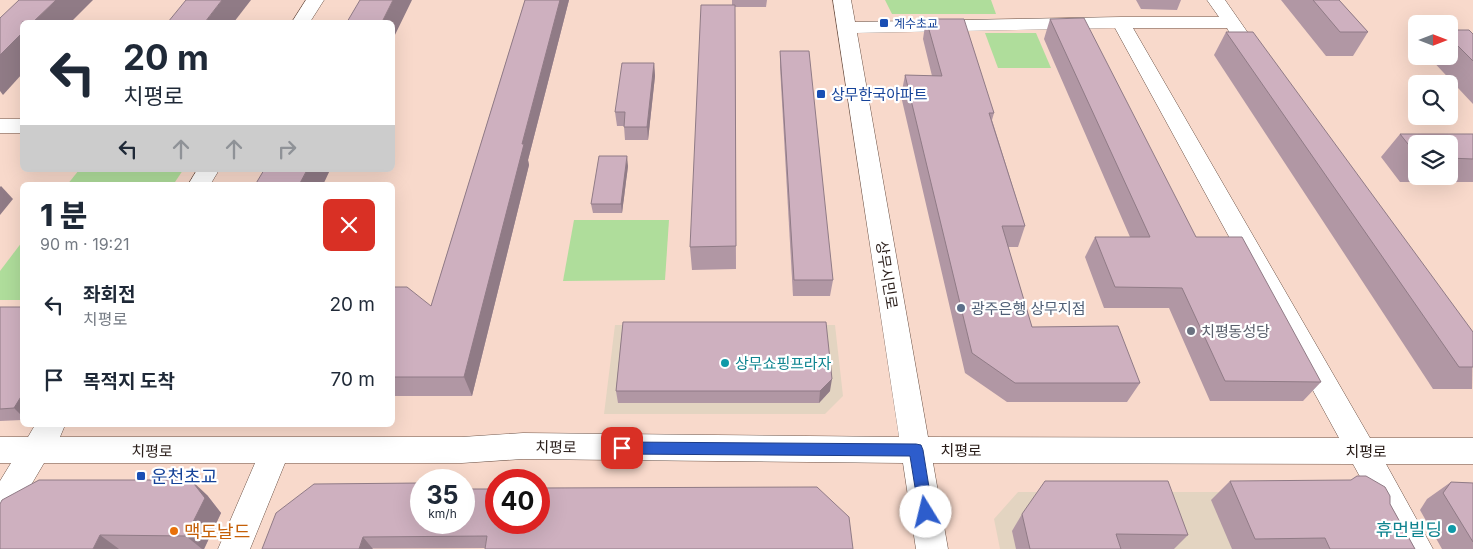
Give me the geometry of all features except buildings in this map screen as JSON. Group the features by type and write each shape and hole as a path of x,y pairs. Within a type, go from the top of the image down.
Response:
{"street":[{"path":"301,20 315,0"},
{"name":"상무시민로","path":"842,0 932,549"},
{"path":"1216,0 1248,45"},
{"path":"1121,22 1417,549"},
{"path":"847,28 900,25 1121,22 1233,23"},
{"path":"0,126 20,126"},
{"path":"0,509 44,437"},
{"name":"치평로","path":"0,450 44,437 276,452 462,450 524,446 916,450 1473,451"},
{"path":"234,549 276,452"}],"shaded area":[{"name":"상무쇼핑프라자","path":"615,325 835,325 843,396 825,414 604,414"},
{"path":"1018,492 1348,492 1393,549 1000,549 994,519"}],"green space":[{"path":"885,0 991,0 996,14 892,14"},
{"path":"985,33 1036,33 1051,68 998,68"},
{"path":"77,172 182,172 175,182 69,182"},
{"path":"574,220 669,220 665,280 563,281"},
{"path":"20,245 20,300 0,300 0,271"}],"place":[{"name":"계수초교","path":"884,23"},
{"name":"상무한국아파트","path":"821,94"},
{"name":"광주은행 상무지점","path":"961,308"},
{"name":"치평동성당","path":"1191,331"},
{"name":"상무쇼핑프라자","path":"725,363"},
{"name":"운천초교","path":"141,476"},
{"name":"휴먼빌딩","path":"1452,529"},
{"name":"맥도날드","path":"174,531"}],"route":[{"path":"622,448 916,450 926,512"}]}
